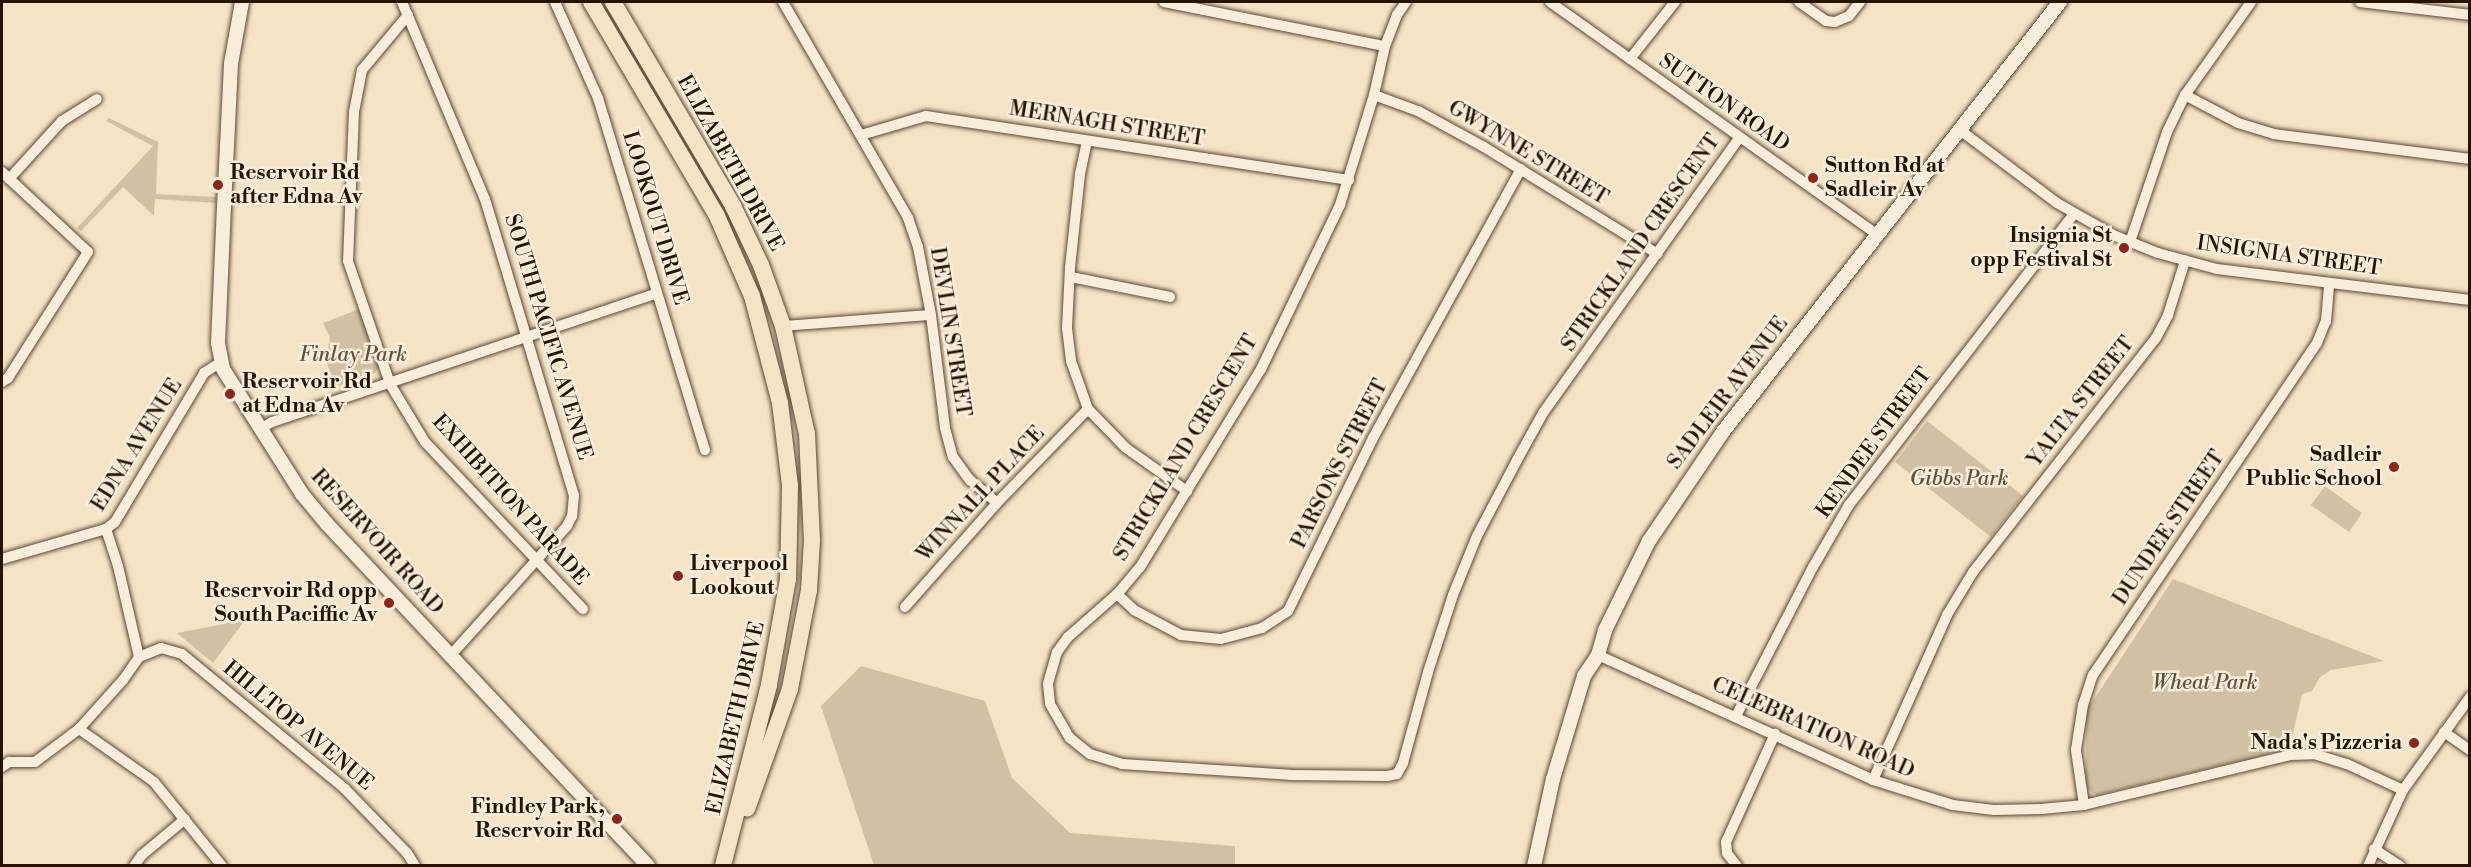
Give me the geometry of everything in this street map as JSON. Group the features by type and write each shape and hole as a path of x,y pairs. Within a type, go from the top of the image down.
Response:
{"main road":[{"name":"ELIZABETH DRIVE","path":"591,2 717,216 752,297 780,403 790,486 788,579 769,685 731,842 723,866"},
{"name":"ELIZABETH DRIVE","path":"613,2 733,206 761,265 783,326 807,434 812,540 809,590 790,688 753,796 731,842"}],"street":[{"name":"RESERVOIR ROAD","path":"242,2 231,64 218,343 221,362 260,429 302,494 327,524 648,866"},
{"name":"SOUTH PACIFIC AVENUE","path":"402,2 485,199 574,495 572,516 567,526 451,655"},
{"name":"LOOKOUT DRIVE","path":"555,2 598,98 705,450"},
{"name":"DEVLIN STREET","path":"783,2 908,218 918,247 931,315 945,428 953,457 970,480 997,503"},
{"path":"1164,2 1385,46"},
{"name":"STRICKLAND CRESCENT","path":"1406,2 1397,15 1385,46 1374,95 1349,180 1336,215 1261,369 1140,567 1117,594 1068,637 1057,652 1048,684 1050,704 1061,726 1090,754 1122,764 1290,775 1387,776 1397,774 1403,763 1446,617 1477,536 1544,413 1739,138"},
{"name":"SUTTON ROAD","path":"1550,2 1876,234"},
{"path":"1630,59 1675,2"},
{"path":"1799,2 1826,21 1835,22 1849,16 1860,2"},
{"name":"SADLEIR AVENUE","path":"1534,866 1553,779 1584,676 1598,655 1605,630 1649,541 1686,483 1876,234 2060,2"},
{"path":"2130,242 2166,132 2185,95 2251,2"},
{"path":"2360,2 2469,15"},
{"name":"EXHIBITION PARADE","path":"408,15 362,70 354,112 348,261 390,384 425,442 583,609"},
{"name":"GWYNNE STREET","path":"1374,95 1418,111 1521,169 1658,254"},
{"path":"2185,95 2238,123 2273,134 2469,159"},
{"path":"2,382 8,378 88,252 5,175 62,121 97,99"},
{"name":"MERNAGH STREET","path":"861,135 926,116 1349,180"},
{"name":"INSIGNIA STREET","path":"1959,130 2040,192 2074,214 2130,242 2185,261 2217,269 2469,300"},
{"path":"1087,141 1080,174 1067,328 1071,361 1088,409 1126,448 1187,491"},
{"name":"PARSONS STREET","path":"1117,594 1134,610 1181,634 1221,639 1262,628 1288,611 1373,438 1521,169"},
{"name":"KENDEE STREET","path":"1736,716 1818,557 1849,505 2074,214"},
{"name":"YALTA STREET","path":"1874,780 1947,615 1981,563 2156,338 2168,315 2185,261"},
{"path":"1071,277 1170,297"},
{"name":"DUNDEE STREET","path":"2084,805 2076,750 2083,705 2093,675 2317,343 2326,321 2329,283"},
{"path":"260,429 272,422 657,293"},
{"path":"783,326 931,315"},
{"name":"EDNA AVENUE","path":"139,657 118,566 106,530 115,522 204,373 221,362"},
{"name":"WINNALL PLACE","path":"905,607 997,503 1088,409"},
{"path":"2,559 106,530"},
{"name":"HILLTOP AVENUE","path":"139,657 161,648 182,654 345,789 407,853 415,866"},
{"name":"CELEBRATION ROAD","path":"1598,655 1874,780 1953,805 1994,810 2084,805 2291,755 2314,754 2347,764 2403,790"},
{"path":"2,767 9,762 35,762 80,729 123,680 139,657"},
{"path":"2368,866 2403,790 2469,697"},
{"path":"80,729 144,774 185,819 222,866"},
{"path":"2444,732 2469,750"},
{"path":"1737,866 1727,853 1726,842 1774,735"},
{"path":"134,866 142,855 185,819"},
{"path":"2374,849 2400,866"}],"green space":[{"path":"109,118 158,142 156,194 216,197 216,203 155,199 154,216 123,187 81,231 77,228 153,146 106,121"},
{"name":"Finlay Park","path":"362,308 380,366 375,373 340,386 335,384 326,361 330,338 323,323"},
{"name":"Gibbs Park","path":"1927,421 2023,496 1991,537 1895,462"},
{"path":"2325,486 2362,513 2349,532 2311,505"},
{"name":"Wheat Park","path":"2173,579 2384,661 2331,670 2320,677 2312,691 2302,694 2292,738 2302,738 2294,748 2097,795 2092,793 2085,784 2087,710"},
{"path":"245,620 213,663 177,633"},
{"path":"861,666 985,701 1012,778 1070,833 1235,846 1235,865 874,865 821,706"}],"place":[{"name":"Sutton Rd at Sadleir Av","path":"1813,178"},
{"name":"Reservoir Rd after Edna Av","path":"218,185"},
{"name":"Insignia St opp Festival St","path":"2124,248"},
{"name":"Reservoir Rd at Edna Av","path":"230,394"},
{"name":"Sadleir Public School","path":"2394,467"},
{"name":"Liverpool Lookout","path":"678,576"},
{"name":"Reservoir Rd opp South Paciffic Av","path":"389,603"},
{"name":"Nada's Pizzeria","path":"2414,743"},
{"name":"Findley Park, Reservoir Rd","path":"617,819"}]}
